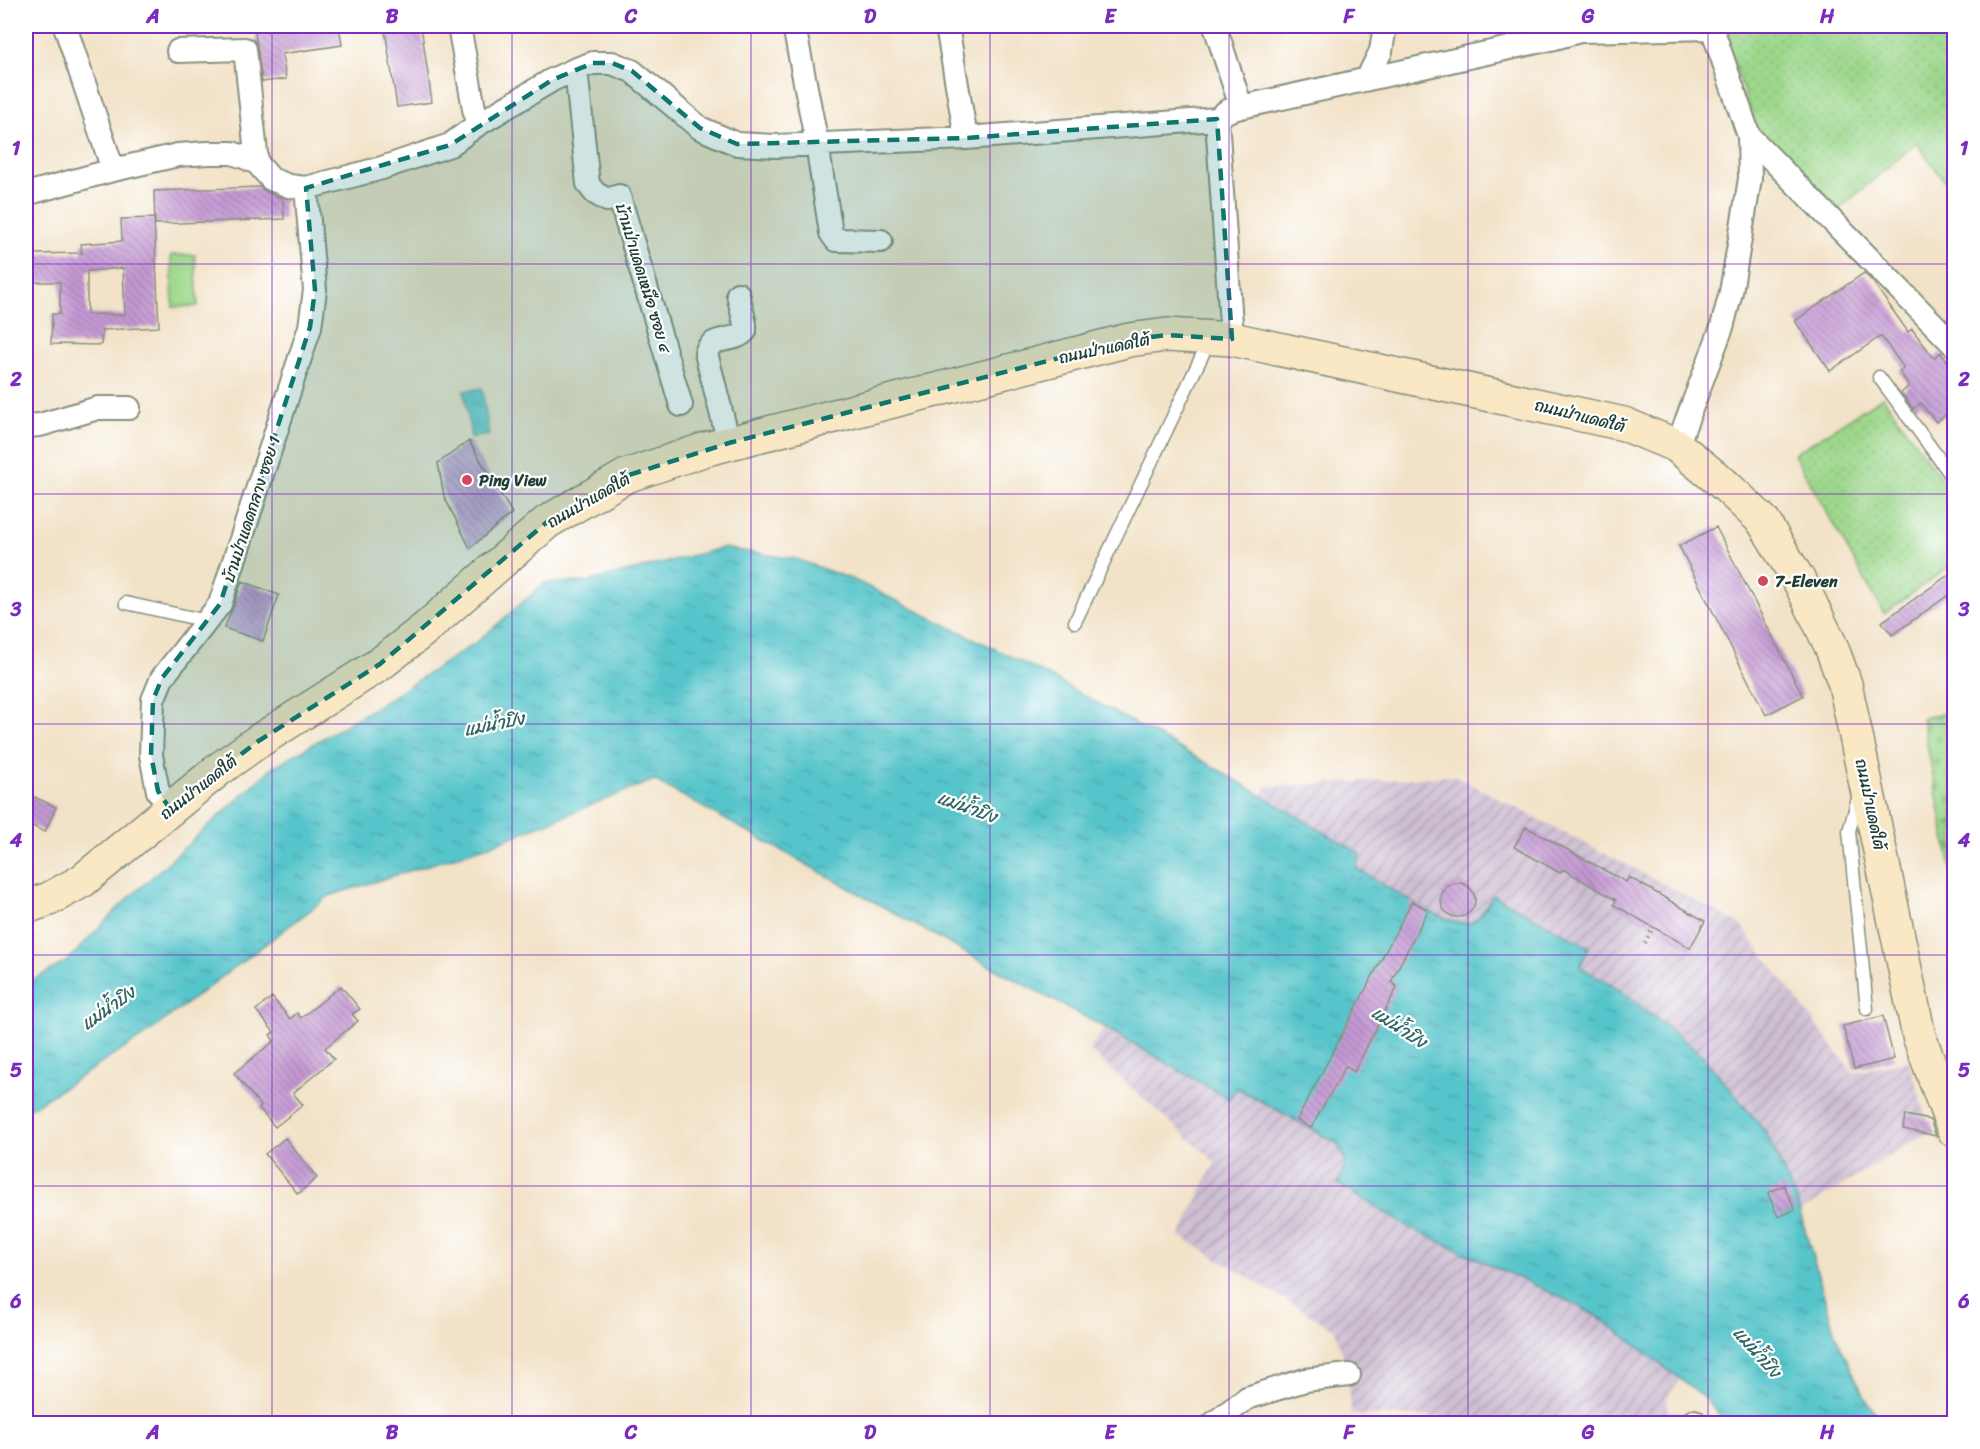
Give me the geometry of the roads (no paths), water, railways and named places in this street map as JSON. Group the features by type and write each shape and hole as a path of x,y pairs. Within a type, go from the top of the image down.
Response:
{"street":[{"path":"65,26 113,170"},
{"path":"459,26 477,125"},
{"path":"794,26 817,144 831,233 836,240 881,242"},
{"path":"947,26 966,138"},
{"path":"1215,26 1241,107"},
{"path":"1367,79 1381,51 1385,26"},
{"path":"26,194 178,155 208,153 232,153 257,163 271,179 290,186 306,188 382,168 450,145 477,125 552,80 593,63 612,63 632,71 700,128 737,144 776,146 966,138 1217,119 1227,111 1241,107 1555,38 1581,28 1713,27 1749,136 1750,179 1731,292 1722,327 1677,446"},
{"path":"178,51 245,49 257,163"},
{"name":"บ้านป่าแดดเหนือ ซอย ๔","path":"576,69 588,184 595,193 607,200 619,196 681,405"},
{"path":"1217,119 1221,338"},
{"path":"1749,136 1954,345"},
{"name":"บ้านป่าแดดกลาง ซอย 1","path":"170,809 158,791 152,754 153,700 162,678 220,604 310,327 315,290 306,188"},
{"path":"729,443 706,353 715,341 738,337 745,331 746,324 738,294"},
{"name":"ถนนป่าแดดใต้","path":"30,916 49,899 82,881 218,770 257,742 380,664 426,628 547,522 626,476 703,450 1129,340 1167,335 1221,338 1624,424 1677,446 1764,521 1801,584 1832,646 1845,684 1919,1036 1945,1075 1954,1130"},
{"path":"26,426 40,425 98,408 129,408"},
{"path":"1213,1424 1247,1398 1305,1380 1349,1376"}],"lane":[{"path":"1075,622 1221,338"},
{"path":"1879,377 1954,479"},
{"path":"126,603 207,621"},
{"path":"1865,774 1849,831 1867,1009"}],"water":[{"path":"482,388 489,435 471,438 464,391"},
{"name":"แม่น้ำปิง","path":"722,548 796,559 854,580 1034,668 1210,765 1361,854 1356,868 1445,919 1459,923 1473,921 1480,915 1493,895 1589,947 1580,967 1623,992 1702,1055 1767,1134 1797,1202 1835,1334 1866,1400 1884,1423 1726,1423 1703,1397 1602,1319 1571,1302 1410,1228 1338,1184 1346,1161 1337,1143 1237,1088 1229,1099 1106,1028 654,780 489,846 329,896 141,1038 36,1105 26,1109 26,984 67,961 119,907 273,767 381,704 477,642 545,583 586,582"}],"place":[{"name":"Ping View","path":"467,480"},
{"name":"7-Eleven","path":"1763,581"}]}
